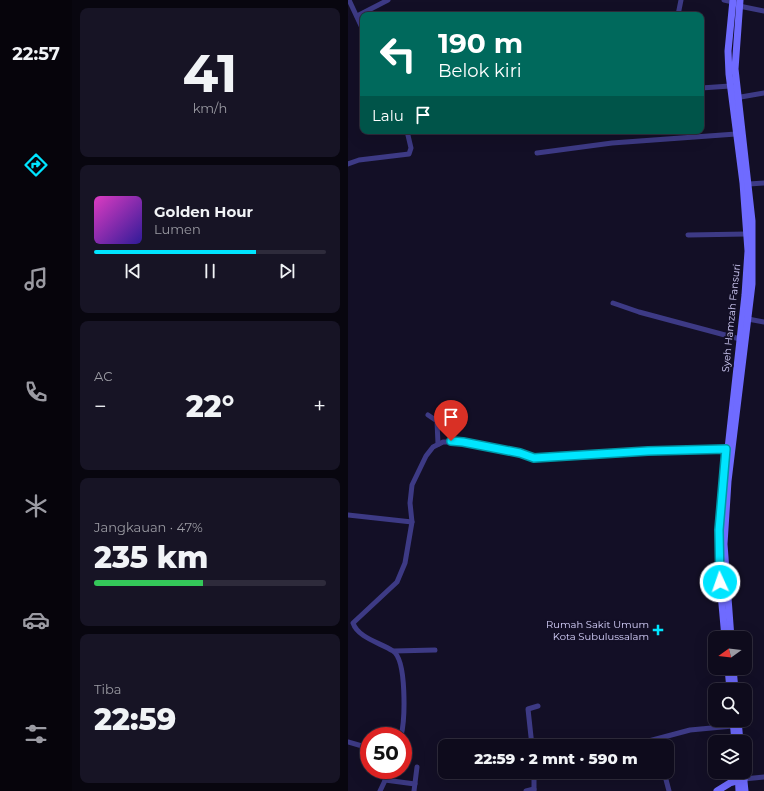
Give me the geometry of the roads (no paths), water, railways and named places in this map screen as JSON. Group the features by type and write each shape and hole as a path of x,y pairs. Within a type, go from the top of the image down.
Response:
{"main road":[{"name":"Syeh Hamzah Fansuri","path":"729,450 745,295 747,234 749,221 749,184 735,98 730,86 728,51 736,2"},
{"name":"Syeh Hamzah Fansuri","path":"729,631 719,530 748,319 753,251 736,134 736,2"},
{"name":"Syeh Hamzah Fansuri","path":"722,563 725,631"},
{"path":"717,791 738,779"},
{"path":"739,791 742,779"},
{"path":"742,779 745,791"}],"street":[{"path":"349,0 360,23"},
{"path":"365,12 388,0"},
{"path":"679,12 681,0"},
{"path":"724,0 736,2 764,11"},
{"path":"704,88 730,86"},
{"path":"735,98 764,94"},
{"path":"348,164 359,160 409,154 411,148 408,134"},
{"path":"537,153 612,143 736,134"},
{"path":"749,184 764,183"},
{"path":"688,235 747,234"},
{"path":"613,303 639,312 740,339"},
{"path":"748,319 764,322"},
{"path":"428,415 437,421 438,444"},
{"path":"435,650 394,652 365,636 353,623 397,582 405,563 412,522 410,503 412,485 426,456 438,444 451,441 463,442 520,453 534,458 648,451 729,450"},
{"path":"348,515 412,522"},
{"path":"394,652 402,669 403,727"},
{"path":"531,739 528,709 538,706"},
{"path":"657,739 690,730 708,727"},
{"path":"348,742 360,745"},
{"path":"414,791 417,767"},
{"path":"752,777 764,777"},
{"path":"526,791 534,790 534,779"},
{"path":"665,779 668,791"},
{"path":"380,791 385,780 415,784"}],"place":[{"name":"Rumah Sakit Umum Kota Subulussalam","path":"658,630"}]}
